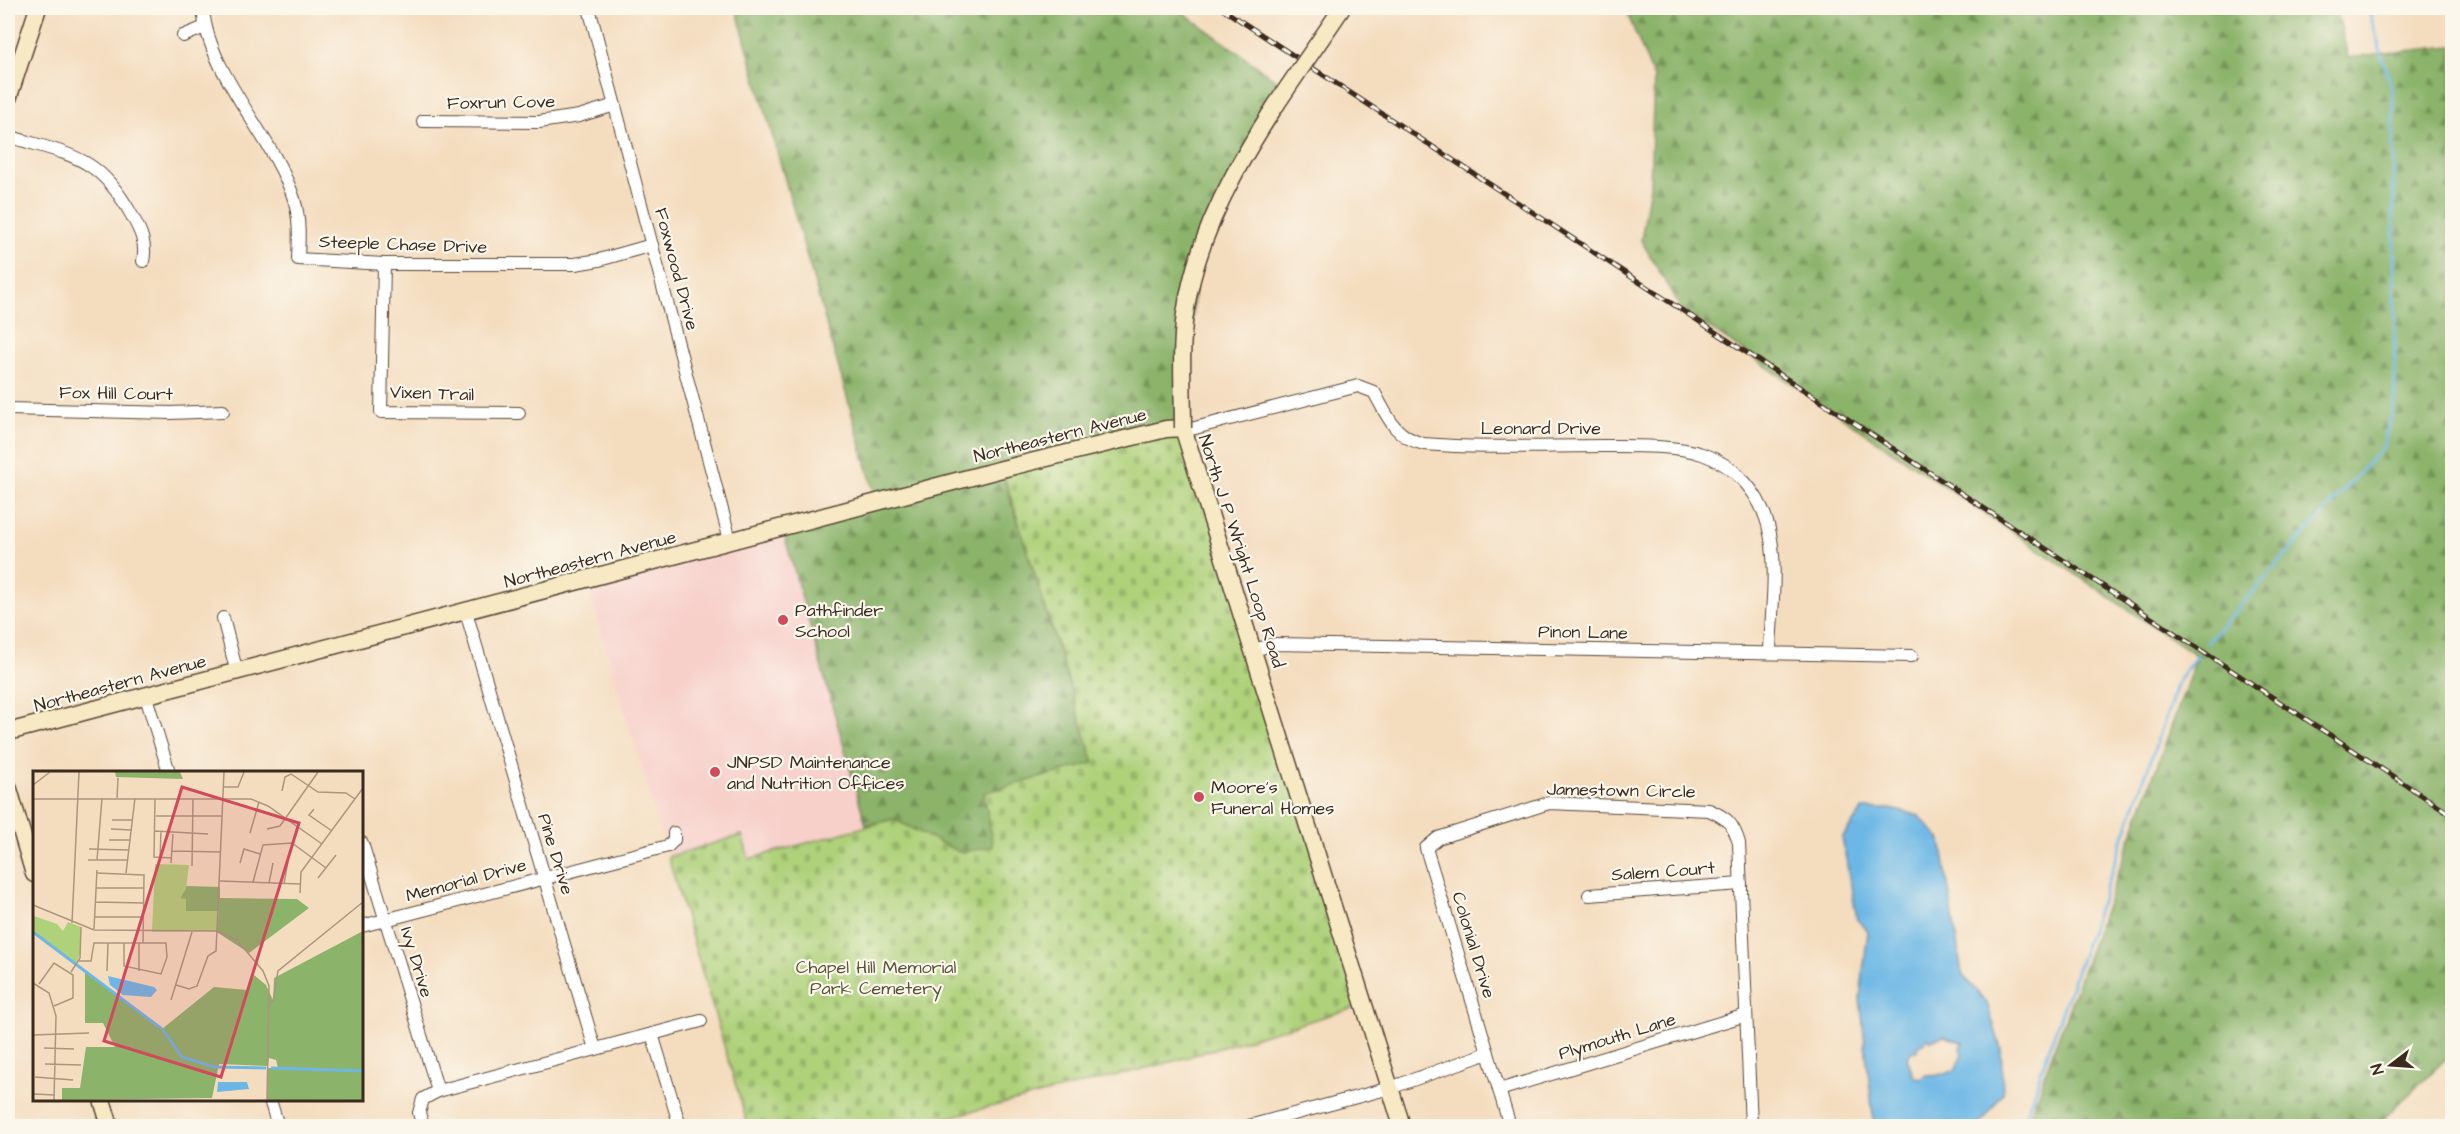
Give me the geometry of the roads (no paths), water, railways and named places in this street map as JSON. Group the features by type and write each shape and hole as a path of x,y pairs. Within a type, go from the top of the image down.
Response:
{"street":[{"path":"8,99 38,8"},
{"name":"Steeple Chase Drive","path":"203,8 205,27 214,53 290,188 298,222 298,259 384,264 575,264 599,260 652,245"},
{"name":"Foxwood Drive","path":"589,8 730,540"},
{"name":"North J P Wright Loop Road","path":"1342,8 1238,168 1207,232 1197,261 1185,312 1182,345 1183,428 1402,1126"},
{"path":"183,36 205,27"},
{"name":"Foxrun Cove","path":"423,121 539,122 579,116 615,105"},
{"path":"8,136 76,158 104,175 121,196 143,236 145,250 143,261"},
{"name":"Vixen Trail","path":"384,264 381,411 519,413"},
{"name":"Leonard Drive","path":"1183,428 1191,429 1358,386 1374,392 1387,420 1396,430 1404,437 1424,444 1629,446 1702,454 1719,461 1746,483 1756,496 1768,523 1773,556 1770,652"},
{"name":"Fox Hill Court","path":"8,409 171,413 223,411"},
{"name":"Northeastern Avenue","path":"8,732 1002,469 1166,429 1183,428"},
{"name":"Pine Drive","path":"466,612 595,1049"},
{"path":"223,618 237,673"},
{"name":"Pinon Lane","path":"1253,650 1276,644 1912,656"},
{"path":"146,697 169,771"},
{"path":"8,786 33,871"},
{"name":"Jamestown Circle","path":"1426,848 1438,838 1549,803 1709,810 1723,816 1734,828 1739,843 1751,1126"},
{"name":"Memorial Drive","path":"363,926 668,846 674,840 674,833"},
{"name":"Ivy Drive","path":"363,846 438,1091"},
{"name":"Colonial Drive","path":"1426,848 1510,1126"},
{"name":"Salem Court","path":"1589,895 1741,884"},
{"name":"Plymouth Lane","path":"1499,1090 1746,1015"},
{"path":"423,1126 419,1113 423,1099 438,1091 700,1021"},
{"path":"652,1034 680,1126"},
{"path":"1253,1126 1390,1088 1488,1053"},
{"path":"102,1101 110,1126"},
{"path":"270,1101 278,1126"}],"water":[{"path":"1863,809 1890,809 1918,815 1941,840 1962,974 1987,1003 2001,1049 2003,1093 1979,1126 1874,1126 1860,998 1868,931 1857,918 1842,838","holes":["1944,1036 1964,1043 1960,1047 1962,1055 1955,1070 1946,1074 1926,1075 1921,1079 1914,1077 1907,1058 1912,1051 1917,1051 1917,1047 1925,1042 1927,1037 1931,1041"]}],"waterway":[{"path":"2207,643 2383,447 2395,401 2393,93 2368,8"},
{"path":"2022,1126 2180,677 2198,655"}],"railway":[{"path":"1221,8 2452,815"}],"place":[{"name":"Pathfinder School","path":"783,620"},
{"name":"JNPSD Maintenance and Nutrition Offices","path":"715,772"},
{"name":"Moore's Funeral Homes","path":"1199,797"}],"park label":[{"name":"Chapel Hill Memorial Park Cemetery","path":"876,977"}]}
